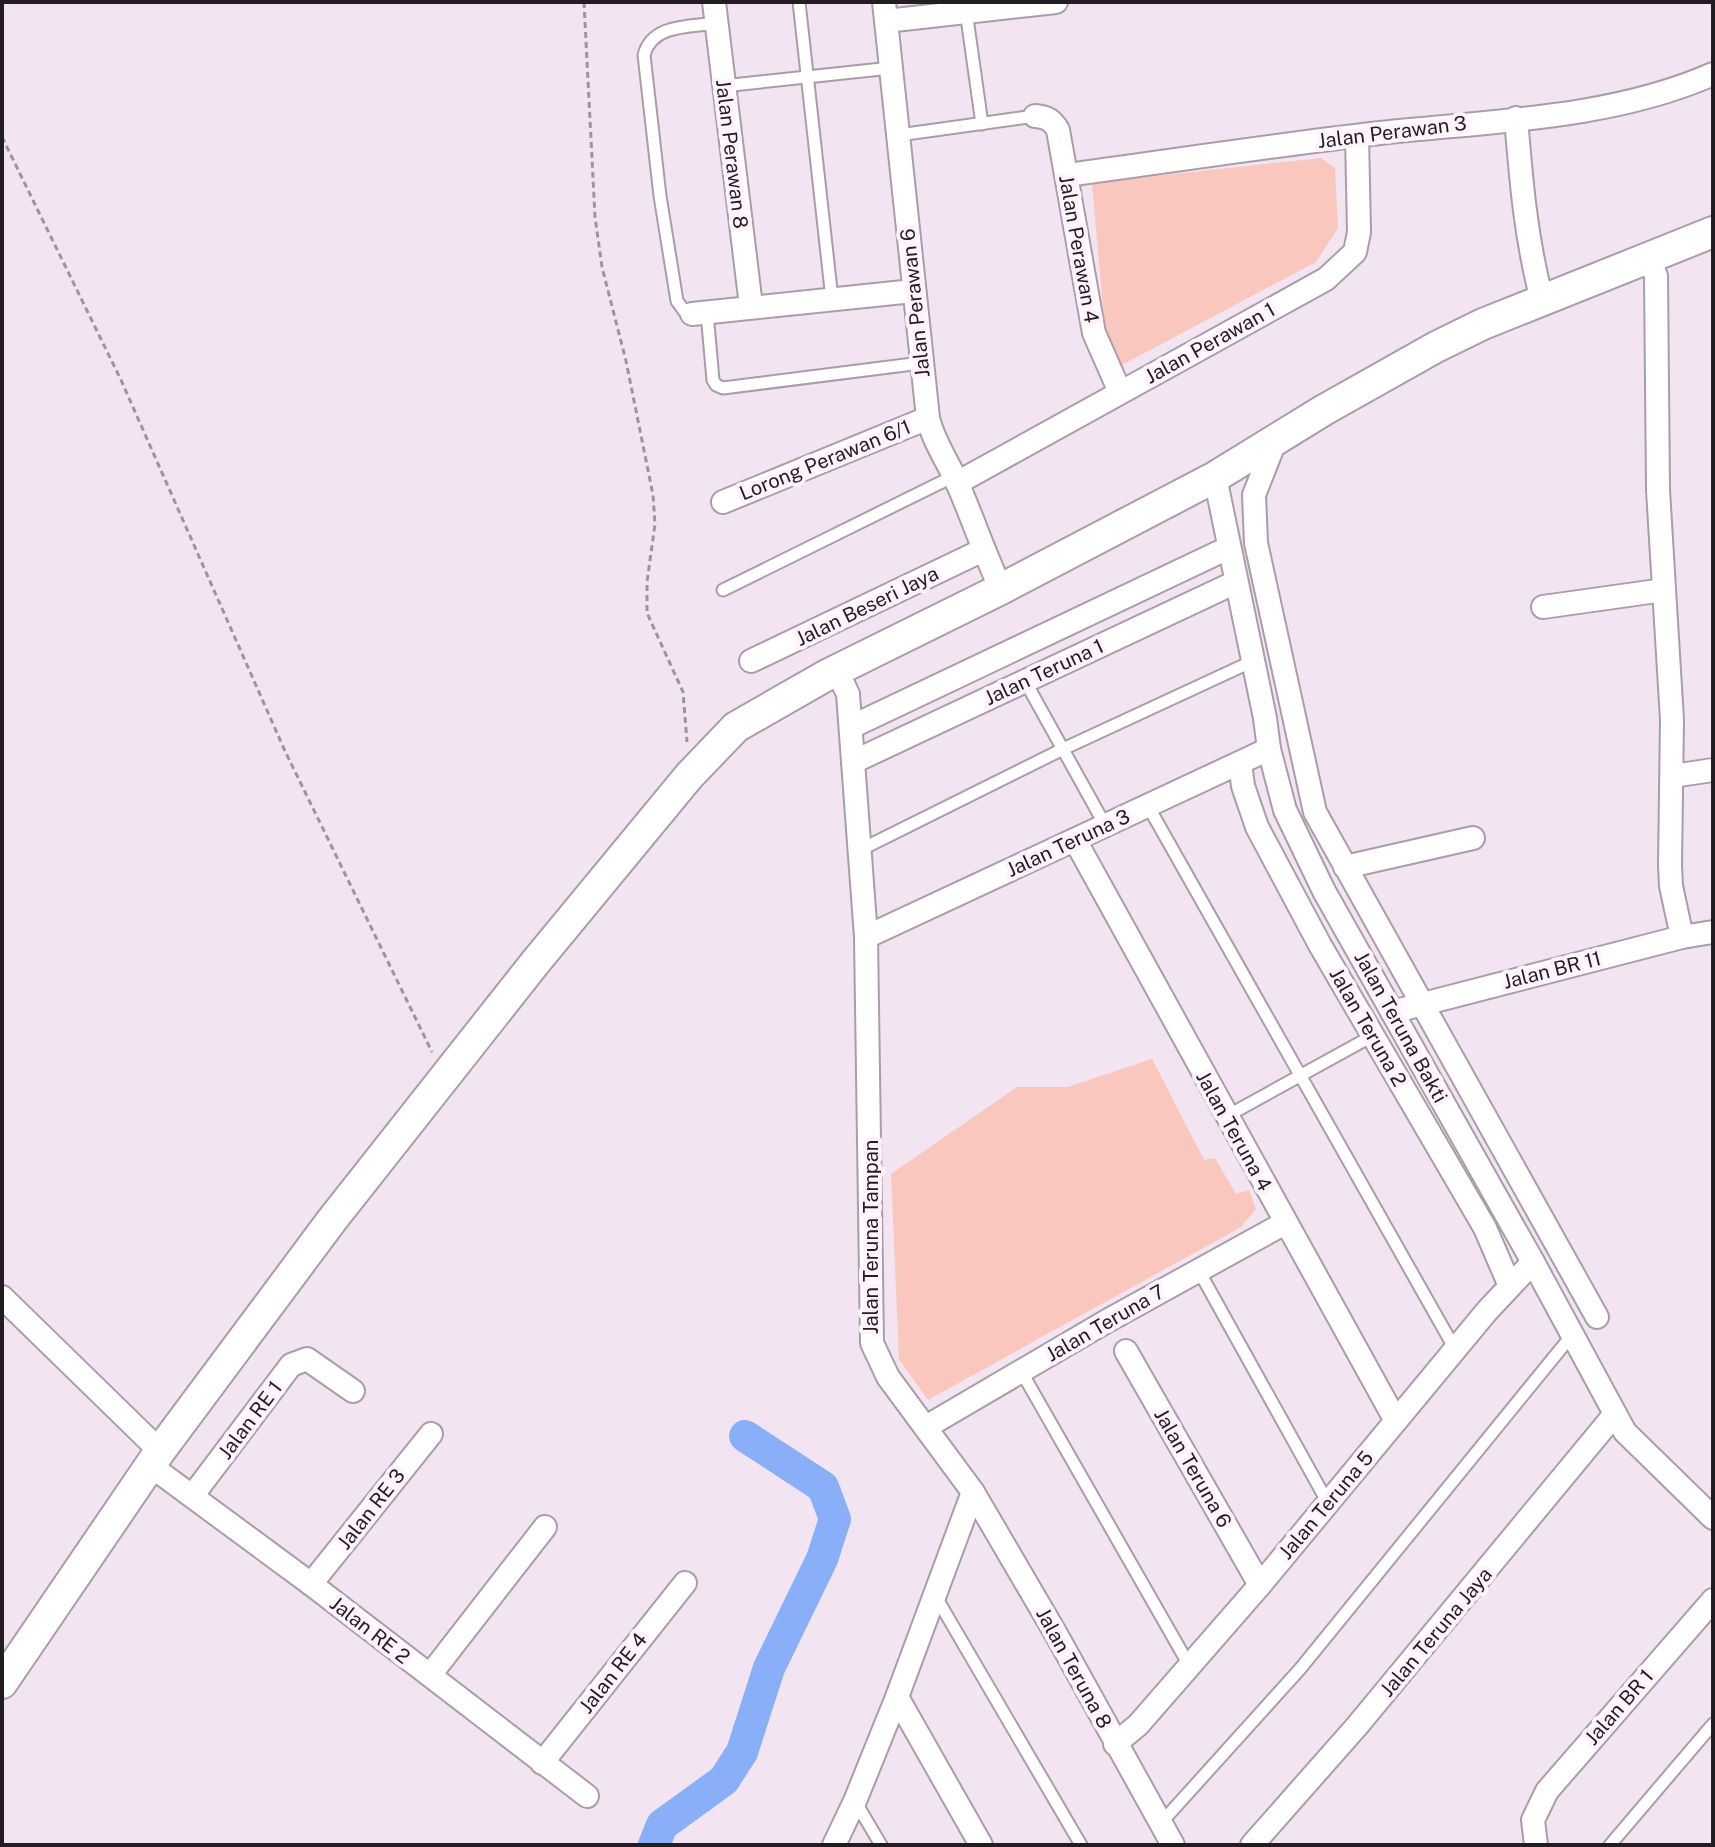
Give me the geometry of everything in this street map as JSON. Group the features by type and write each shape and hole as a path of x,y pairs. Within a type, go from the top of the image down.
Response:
{"street":[{"path":"885,12 1054,2"},
{"name":"Jalan Perawan 6","path":"885,12 928,418 931,432 956,479 1001,589"},
{"name":"Jalan Perawan 8","path":"715,13 751,306"},
{"name":"Jalan Perawan 3","path":"1067,175 1639,101 1713,74"},
{"name":"Jalan Perawan 4","path":"1035,116 1046,117 1054,122 1058,130 1094,333 1120,392"},
{"path":"1516,118 1523,204 1533,267 1542,300"},
{"name":"Jalan Perawan 1","path":"956,479 1326,279 1355,252 1359,232 1357,136"},
{"path":"2,1683 156,1458 332,1220 534,964 689,776 736,727 764,709 1215,477 1436,347 1542,300 1713,232"},
{"path":"1649,257 1656,276 1658,490 1672,776 1671,886 1682,937"},
{"path":"699,313 913,291"},
{"name":"Lorong Perawan 6/1","path":"723,502 928,418"},
{"path":"1276,439 1254,495 1256,543 1315,812 1597,1317"},
{"name":"Jalan Teruna Bakti","path":"1215,477 1269,749 1285,810 1324,891 1625,1432 1713,1518"},
{"path":"851,727 1228,548"},
{"name":"Jalan Beseri Jaya","path":"751,661 983,550"},
{"name":"Jalan Teruna 1","path":"853,762 1236,582"},
{"path":"1543,607 1664,590"},
{"name":"Jalan Teruna Tampan","path":"837,671 848,694 866,937 872,1343 888,1377 973,1492"},
{"name":"Jalan Teruna 3","path":"866,937 1269,749"},
{"name":"Jalan Teruna 2","path":"1240,763 1243,786 1257,827 1320,945 1485,1228 1510,1286"},
{"path":"1672,776 1713,770"},
{"path":"1345,867 1473,838"},
{"name":"Jalan Teruna 4","path":"1075,840 1396,1421"},
{"name":"Jalan BR 11","path":"1392,1012 1682,937 1713,932"},
{"name":"Jalan Teruna 7","path":"926,1427 1285,1223"},
{"name":"Jalan Teruna 5","path":"1115,1744 1138,1725 1260,1585 1455,1349 1533,1262"},
{"name":"Jalan RE 2","path":"2,1297 193,1495 587,1796"},
{"name":"Jalan Teruna 6","path":"1126,1351 1260,1585"},
{"name":"Jalan RE 1","path":"193,1495 291,1365 307,1359 353,1391"},
{"name":"Jalan Teruna Jaya","path":"1252,1845 1357,1726 1615,1414"},
{"name":"Jalan RE 3","path":"311,1584 431,1434"},
{"path":"834,1845 897,1697 973,1492"},
{"name":"Jalan Teruna 8","path":"973,1492 1173,1845"},
{"path":"430,1675 545,1527"},
{"name":"Jalan RE 4","path":"542,1763 685,1583"},
{"name":"Jalan BR 1","path":"1536,1845 1533,1820 1547,1791 1713,1600"},
{"path":"897,1697 981,1845"}],"lane":[{"path":"799,2 832,299"},
{"path":"966,8 982,124"},
{"path":"715,13 655,35 647,44 644,55 660,196 677,301 685,312 699,313 713,380 723,388 921,363"},
{"path":"723,86 891,68"},
{"path":"899,135 1035,116"},
{"path":"723,590 956,479"},
{"path":"860,850 1063,749 1253,661"},
{"path":"1025,681 1105,825"},
{"path":"1148,806 1455,1349"},
{"path":"1226,1116 1374,1035"},
{"path":"1199,1271 1328,1503"},
{"path":"1160,1823 1300,1669 1572,1335"},
{"path":"1021,1371 1189,1665"},
{"path":"934,1593 1081,1845"},
{"path":"1610,1845 1713,1724"},
{"path":"855,1801 881,1845"}],"path":[{"path":"584,2 595,217 600,255 626,361 653,495 655,524 647,582 647,613 683,692 689,776"},
{"path":"2,137 121,380 285,751 445,1077"}],"shaded area":[{"path":"1321,158 1335,168 1338,228 1316,262 1120,366 1105,330 1092,183"},
{"path":"1152,1059 1204,1160 1215,1158 1236,1194 1249,1190 1256,1209 1241,1227 928,1400 899,1359 891,1174 1017,1087 1068,1087"}],"waterway":[{"path":"654,1845 662,1825 724,1780 742,1752 769,1668 822,1559 835,1519 823,1487 745,1436"}]}
